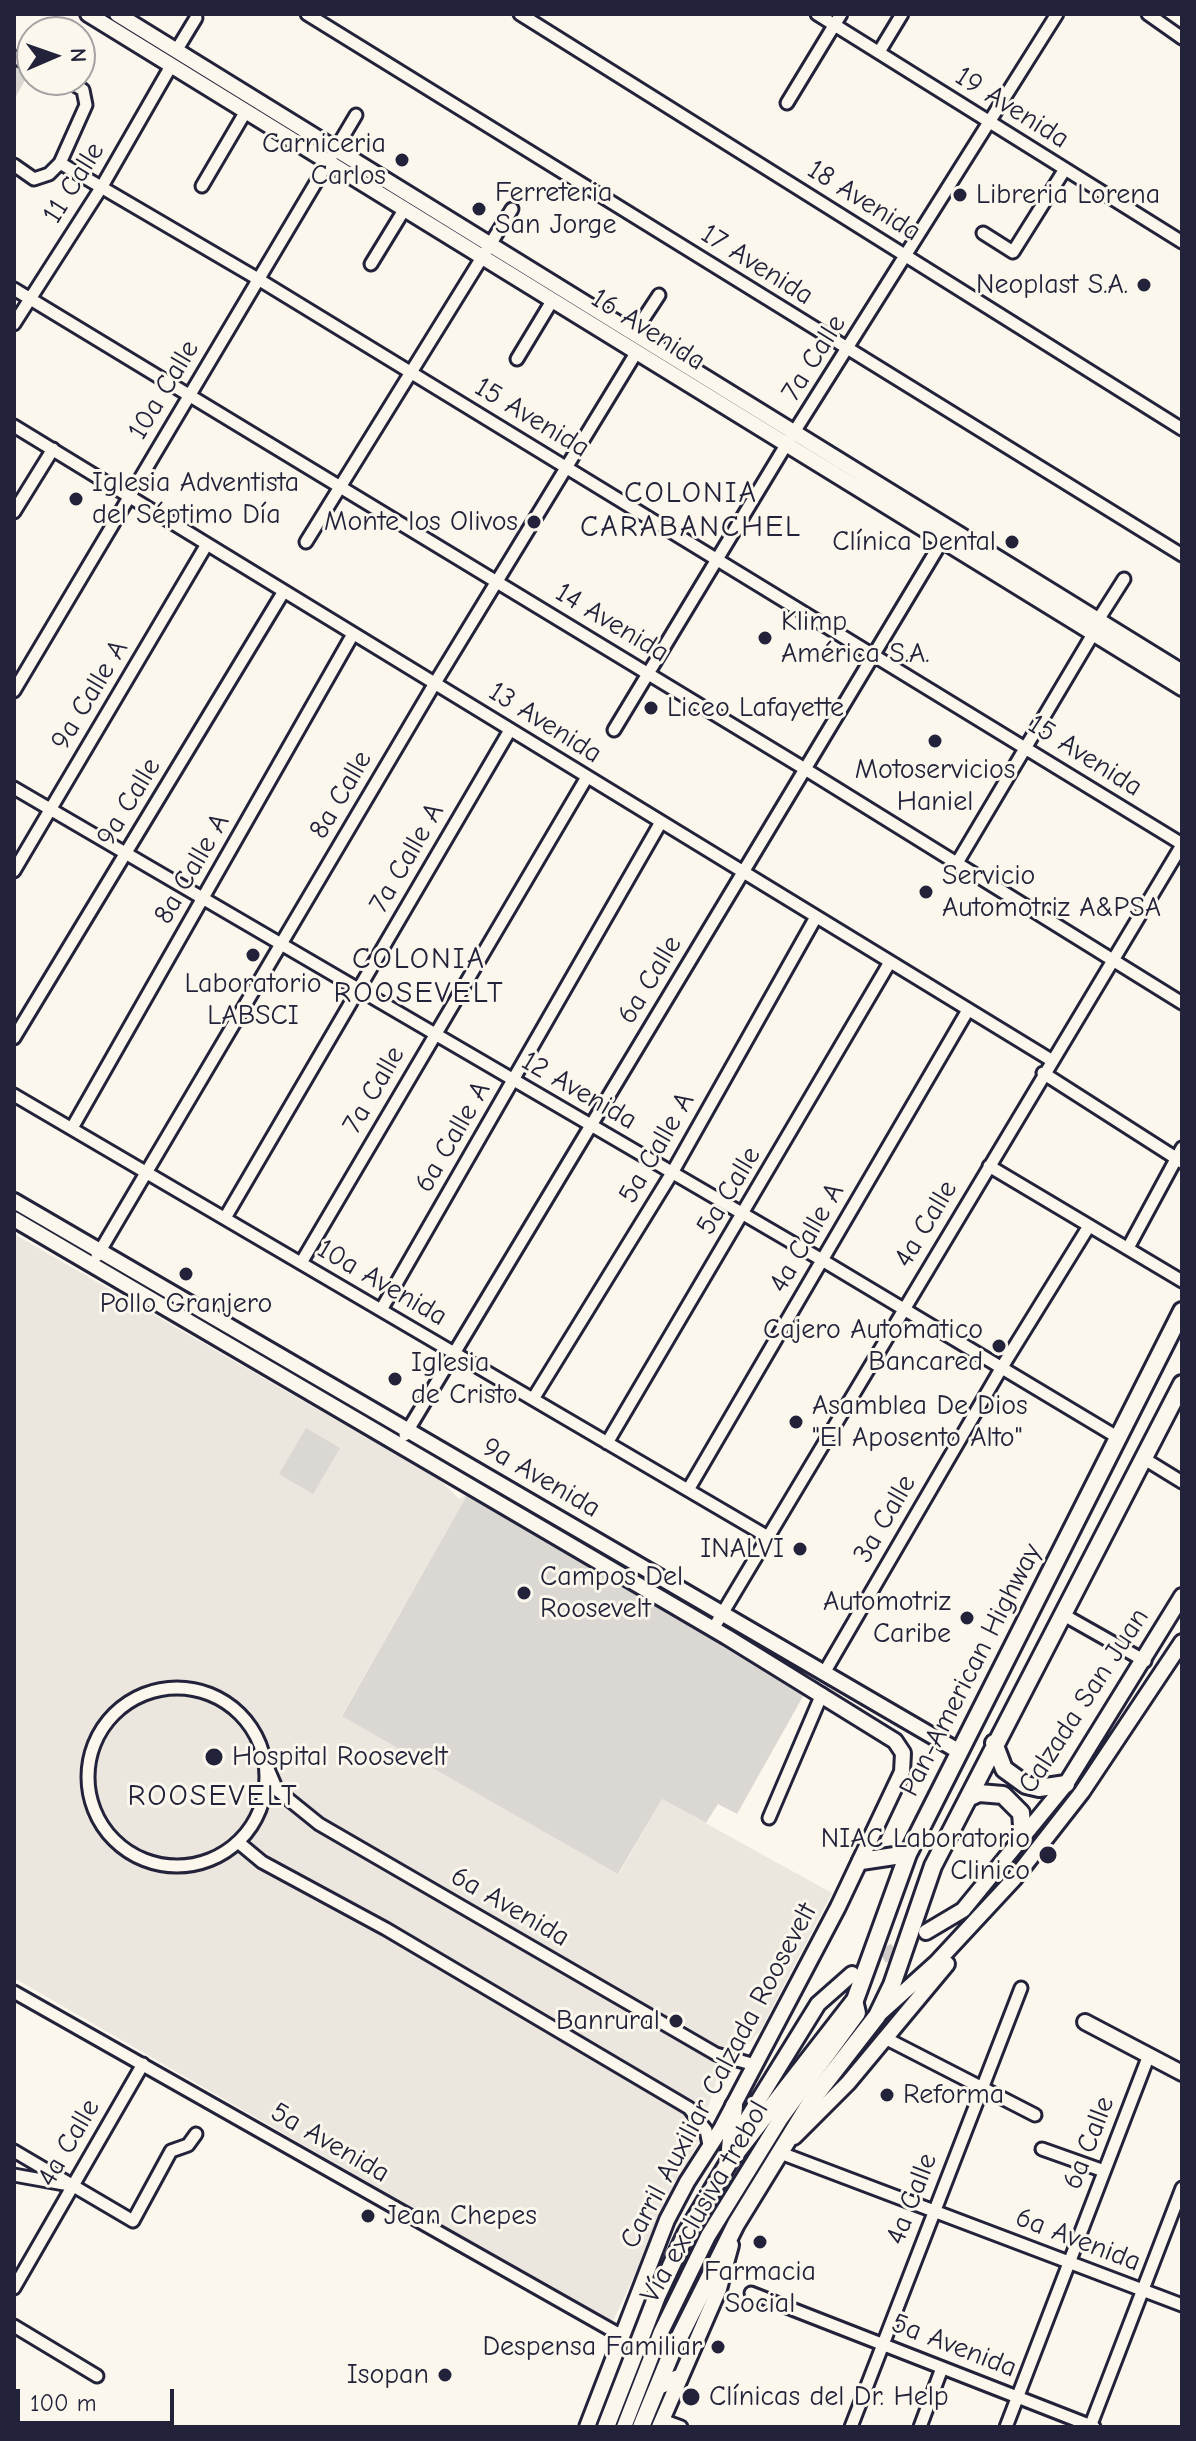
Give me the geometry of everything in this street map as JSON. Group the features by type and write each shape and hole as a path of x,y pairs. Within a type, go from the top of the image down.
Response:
{"highway":[{"name":"Pan-American Highway","path":"606,2427 669,2271 729,2162 855,2000 908,1854 1182,1311"},
{"name":"Pan-American Highway","path":"641,2427 671,2354 736,2224 814,2097 877,2016 933,1866 1182,1384"},
{"path":"994,1743 1004,1769 1026,1785 1039,1788 1066,1784"},
{"path":"968,1798 979,1793 1003,1795 1021,1813 1023,1838"},
{"path":"861,1861 908,1854"},
{"path":"729,2162 734,2106"},
{"path":"658,2386 680,2374 671,2354"}],"main road":[{"name":"16 Avenida","path":"88,14 246,111 490,244 795,432 1096,627 1182,688"},
{"name":"16 Avenida","path":"117,14 331,155 404,210 942,541 1182,672"},
{"name":"9a Avenida","path":"14,1201 96,1257 400,1445 822,1694 895,1741 903,1753"},
{"name":"9a Avenida","path":"14,1219 96,1257 408,1430 960,1752"},
{"name":"Calzada San Juan","path":"926,1932 963,1910 1066,1784 1145,1661 1182,1596"},
{"name":"Calzada San Juan","path":"877,2016 936,1963 1014,1879 1082,1792 1182,1642"},
{"name":"Carril Auxiliar Calzada Roosevelt","path":"587,2427 667,2220 734,2106 861,1861 902,1772 903,1753"},
{"path":"778,2152 848,2083 1014,1879"},
{"path":"729,2162 747,2119 824,1996 852,1974"},
{"path":"799,2094 866,2013 885,1998"},
{"path":"799,2094 858,2013 855,2000"},
{"path":"1085,2022 1182,2073"},
{"path":"755,2065 781,2063"},
{"name":"Vía exclusiva trebol","path":"624,2427 683,2284 735,2192 799,2094"},
{"path":"660,2424 719,2289 736,2224"}],"street":[{"name":"17 Avenida","path":"307,14 1182,555"},
{"name":"18 Avenida","path":"520,14 1182,429"},
{"name":"19 Avenida","path":"817,14 837,19 879,52 1182,242"},
{"path":"879,52 902,14"},
{"name":"7a Calle","path":"614,730 786,445 1057,14"},
{"path":"1149,14 1182,38"},
{"path":"176,51 196,18"},
{"path":"787,103 837,19"},
{"name":"11 Calle","path":"14,324 101,188 171,66"},
{"path":"14,165 34,179 49,174 60,163 85,109 84,96"},
{"path":"202,186 246,111"},
{"name":"10a Calle","path":"14,691 356,115"},
{"name":"15 Avenida","path":"60,163 258,279 1182,844"},
{"path":"983,233 1013,252 1065,169"},
{"path":"306,542 512,209"},
{"path":"371,264 404,210"},
{"name":"14 Avenida","path":"14,289 648,673 1182,1003"},
{"path":"634,333 659,295"},
{"path":"517,359 552,301"},
{"name":"8a Calle","path":"96,1257 435,683 636,353"},
{"name":"13 Avenida","path":"14,426 1051,1060"},
{"path":"14,512 53,449"},
{"name":"6a Calle","path":"400,1445 942,541"},
{"name":"9a Calle A","path":"14,871 207,544"},
{"path":"957,863 1124,579"},
{"name":"9a Calle","path":"14,1038 284,591"},
{"name":"8a Calle A","path":"72,1128 353,634"},
{"name":"7a Calle A","path":"225,1218 510,730"},
{"name":"7a Calle","path":"301,1263 587,777"},
{"name":"12 Avenida","path":"14,788 822,1260 1117,1437"},
{"name":"6a Calle A","path":"381,1310 661,822"},
{"name":"4a Calle","path":"713,1629 1182,844"},
{"name":"5a Calle A","path":"533,1399 672,1173 816,917"},
{"name":"5a Calle","path":"607,1443 744,1215 890,962"},
{"name":"4a Calle A","path":"688,1490 968,1010"},
{"path":"1043,1073 1180,1156 1128,1248"},
{"name":"10a Avenida","path":"14,1095 768,1537"},
{"path":"989,1166 1182,1281"},
{"name":"3a Calle","path":"824,1673 1002,1367 1089,1226"},
{"path":"1143,1458 1182,1482"},
{"path":"1062,1614 1145,1661"},
{"path":"171,1688 192,1689 213,1695 237,1711 259,1743 265,1762 262,1805 238,1842 201,1863 159,1864 139,1857 114,1838 96,1812 89,1781 93,1750 115,1714 131,1701 171,1688"},
{"path":"769,1818 822,1694"},
{"name":"6a Avenida","path":"265,1762 277,1790 319,1824 704,2048 755,2065"},
{"path":"238,1842 262,1862 386,1929 689,2108 706,2130 709,2145"},
{"name":"4a Calle","path":"851,2427 1021,1988"},
{"name":"5a Avenida","path":"15,1996 143,2064 622,2336"},
{"path":"885,2038 1035,2115"},
{"name":"6a Calle","path":"1006,2427 1149,2055"},
{"name":"4a Calle","path":"14,2288 143,2064"},
{"path":"14,2151 133,2221 171,2151 188,2145 196,2134"},
{"path":"1042,2149 1104,2171"},
{"name":"6a Avenida","path":"778,2152 1182,2305"},
{"path":"14,2175 73,2186"},
{"path":"1092,2427 1182,2188"},
{"name":"5a Avenida","path":"751,2293 1092,2427"},
{"path":"14,2326 97,2376"},
{"path":"920,2427 942,2368"},
{"path":"660,2424 681,2427"}],"shaded area":[{"path":"14,64 16,96 14,100"},
{"name":"Hospital Roosevelt","path":"14,1234 440,1480 459,1499 467,1495 342,1715 619,1874 662,1799 832,1893 760,2031 717,2078 698,2142 612,2323 14,1978"},
{"path":"306,1428 340,1448 313,1494 279,1474"},
{"name":"Campos Del Roosevelt","path":"467,1495 806,1691 737,1814 718,1804 706,1823 662,1799 618,1874 342,1716"}],"tunnel":[{"path":"864,1967 926,1932"}],"place":[{"name":"Carniceria Carlos","path":"402,160"},
{"name":"Libreria Lorena","path":"960,195"},
{"name":"Ferreteria San Jorge","path":"479,209"},
{"name":"Neoplast S.A.","path":"1144,285"},
{"name":"Iglesia Adventista del Séptimo Día","path":"76,499"},
{"name":"Monte los Olivos","path":"534,522"},
{"name":"Clínica Dental","path":"1012,542"},
{"name":"Klimp América S.A.","path":"765,638"},
{"name":"Liceo Lafayette","path":"651,708"},
{"name":"Motoservicios Haniel","path":"935,741"},
{"name":"Servicio Automotriz A&PSA","path":"926,892"},
{"name":"Laboratorio LABSCI","path":"253,955"},
{"name":"Pollo Granjero","path":"186,1274"},
{"name":"Cajero Automatico Bancared","path":"999,1346"},
{"name":"Iglesia de Cristo","path":"395,1379"},
{"name":"Asamblea De Dios \"El Aposento Alto\"","path":"796,1422"},
{"name":"INALVI","path":"800,1549"},
{"name":"Campos Del Roosevelt","path":"524,1593"},
{"name":"Automotriz Caribe","path":"967,1618"},
{"name":"Hospital Roosevelt","path":"214,1757"},
{"name":"NIAC Laboratorio Clinico","path":"1048,1855"},
{"name":"Banrural","path":"676,2021"},
{"name":"Reforma","path":"887,2095"},
{"name":"Jean Chepes","path":"368,2216"},
{"name":"Farmacia Social","path":"760,2242"},
{"name":"Despensa Familiar","path":"718,2347"},
{"name":"Isopan","path":"445,2375"},
{"name":"Clínicas del Dr. Help","path":"691,2397"}],"district":[{"name":"COLONIA CARABANCHEL","path":"691,511"},
{"name":"COLONIA ROOSEVELT","path":"419,977"},
{"name":"ROOSEVELT","path":"213,1797"}]}
